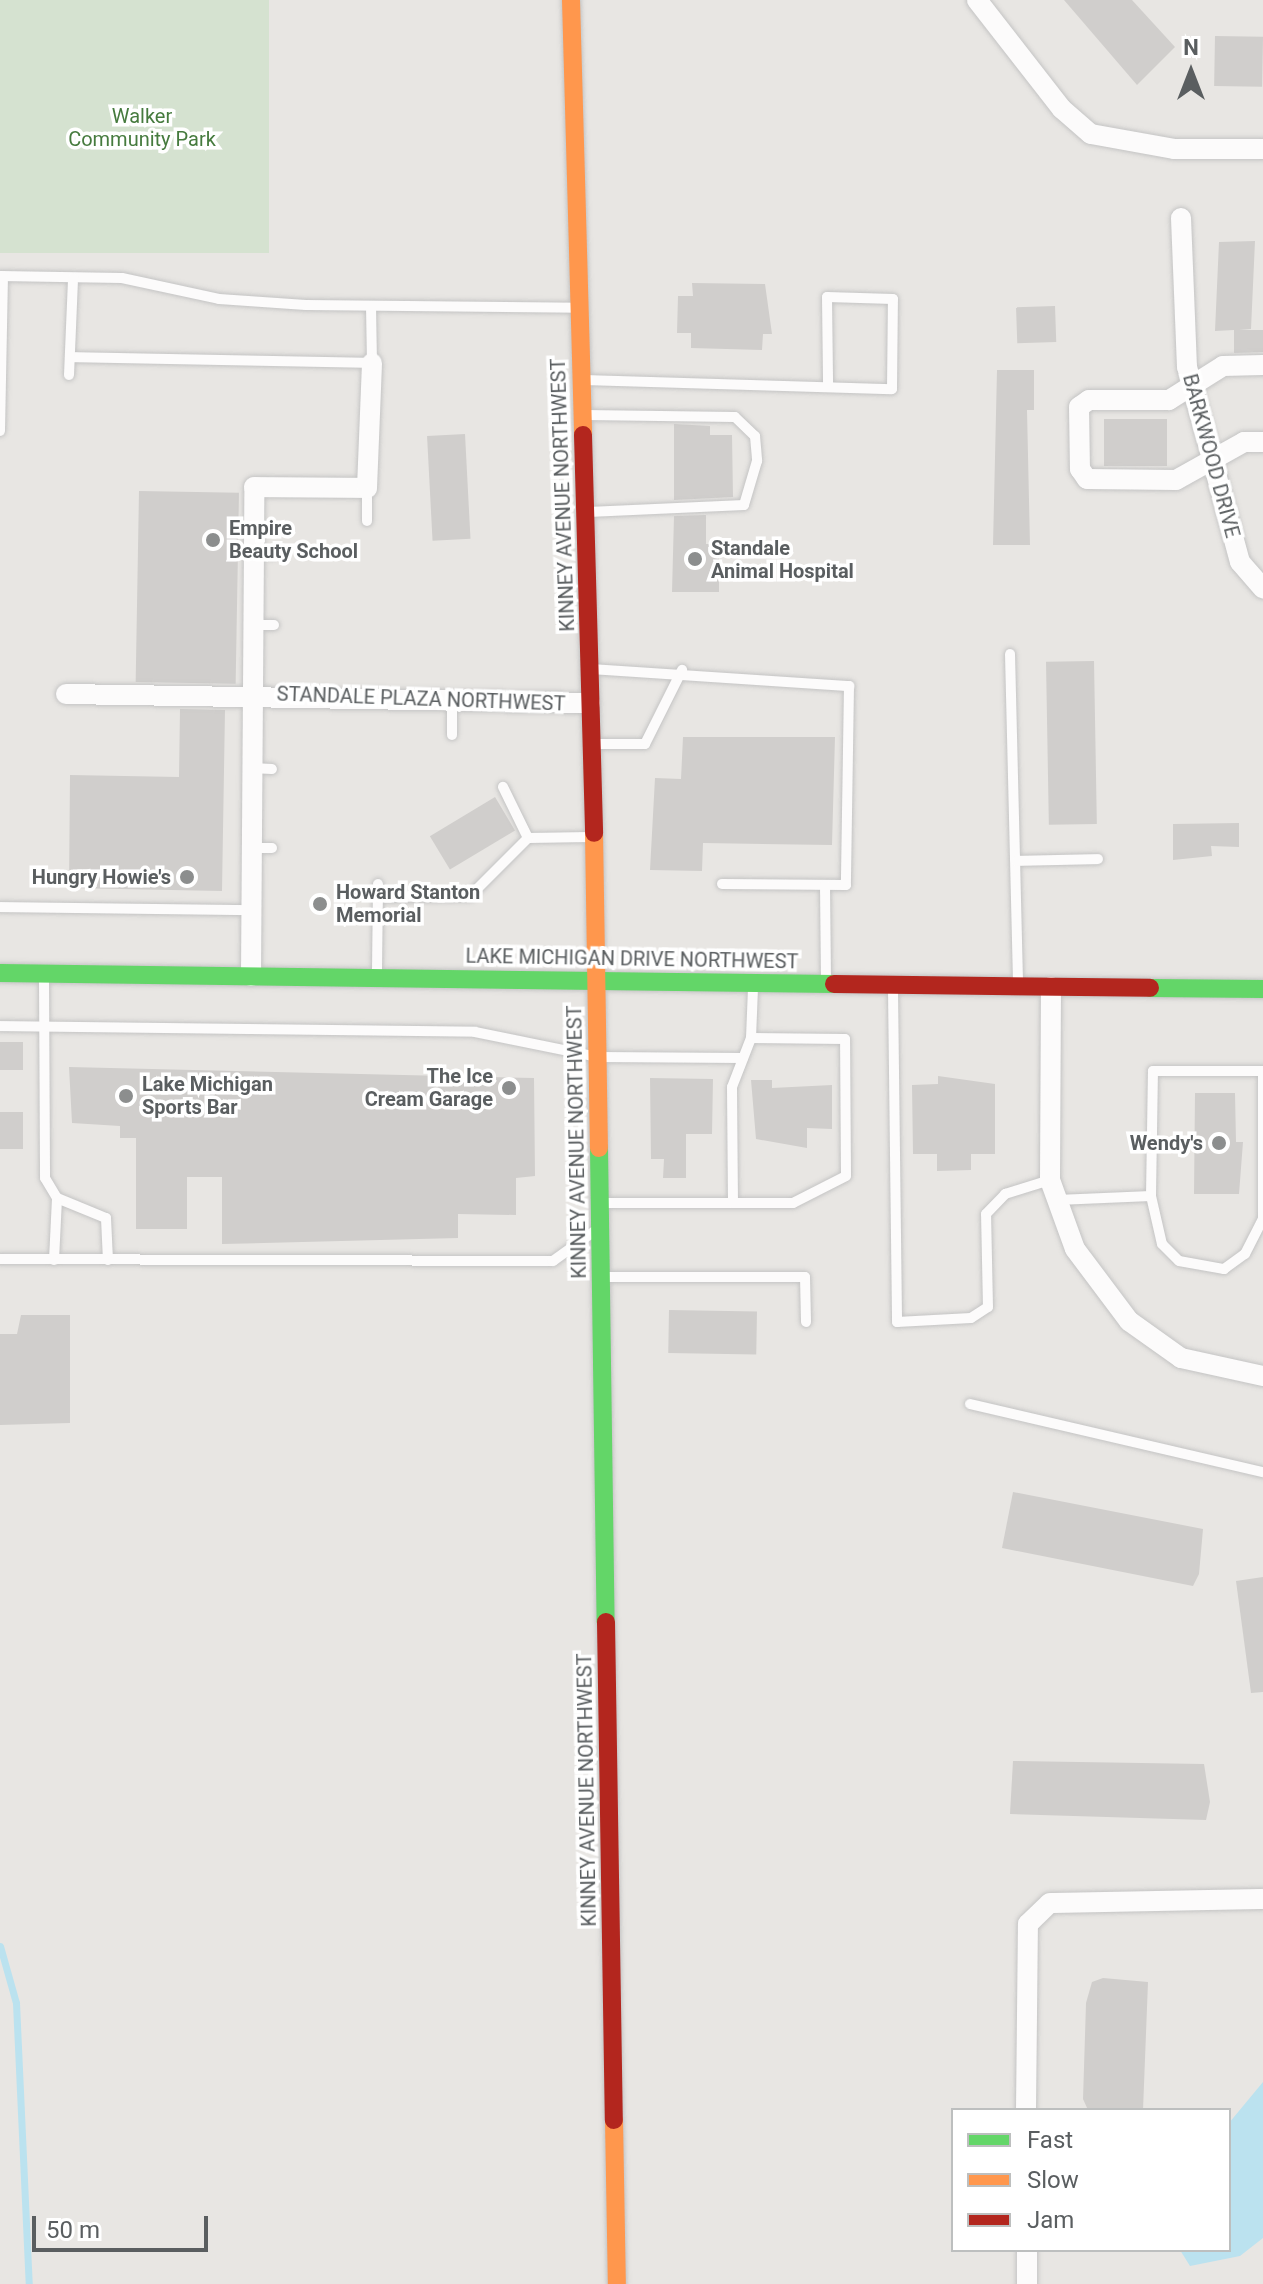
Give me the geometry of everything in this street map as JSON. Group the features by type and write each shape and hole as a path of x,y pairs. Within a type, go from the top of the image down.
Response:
{"main road":[{"name":"KINNEY AVENUE NORTHWEST","path":"571,0 597,980 617,2284"},
{"name":"LAKE MICHIGAN DRIVE NORTHWEST","path":"0,973 1263,989"}],"street":[{"path":"977,0 1062,109 1091,134 1174,149 1263,149"},
{"name":"BARKWOOD DRIVE","path":"1181,218 1191,383 1208,462 1240,562 1263,588"},
{"path":"367,488 372,363"},
{"path":"1263,365 1223,366 1191,383 1169,400 1089,400 1079,407 1080,469 1087,479 1176,480 1244,442 1263,442"},
{"name":"STANDALE PLAZA NORTHWEST","path":"251,976 251,910 262,848 251,768 254,487 367,488"},
{"name":"STANDALE PLAZA NORTHWEST","path":"64,689 590,703"},
{"path":"1051,987 1050,1180 1075,1249 1129,1321 1181,1358 1263,1376"},
{"path":"1026,2108 1028,1924 1050,1903 1263,1899"},
{"path":"1027,2252 1027,2284"}],"lane":[{"path":"0,431 1,276 122,278 219,299 371,306 580,308"},
{"path":"69,375 73,278"},
{"path":"582,380 613,375 892,389 893,299 827,297 828,385"},
{"path":"70,357 372,363 371,306"},
{"path":"583,415 735,417 755,436 757,461 744,505 586,512"},
{"path":"367,488 367,521"},
{"path":"252,555 274,554"},
{"path":"252,625 274,625"},
{"path":"1010,654 1018,986"},
{"path":"590,669 682,670 849,686 846,885 722,884"},
{"path":"592,744 645,744 682,670"},
{"path":"452,700 452,735"},
{"path":"251,768 272,769"},
{"path":"503,787 528,838"},
{"path":"378,897 470,896 528,838 594,837"},
{"path":"1017,861 1098,859"},
{"path":"377,978 378,884"},
{"path":"825,885 826,984"},
{"path":"0,907 251,910"},
{"path":"44,974 45,1178 57,1198 54,1260"},
{"path":"733,1203 732,1087 751,1038 753,983"},
{"path":"893,985 897,1322 971,1318 988,1307 986,1214 1005,1194 1050,1180"},
{"path":"0,1026 475,1032 598,1057 743,1058"},
{"path":"600,1203 793,1203 846,1176 845,1039 751,1038"},
{"path":"1153,1071 1263,1071 1263,1219 1245,1254 1224,1269 1179,1261 1162,1244 1151,1196 1153,1071"},
{"path":"1057,1200 1151,1196"},
{"path":"57,1198 106,1218 108,1260"},
{"path":"0,1259 553,1261 600,1227"},
{"path":"601,1277 805,1277 806,1322"},
{"path":"970,1404 1263,1472"}],"green space":[{"name":"Walker Community Park","path":"0,0 269,0 269,253 0,253"}],"water":[{"path":"1263,2082 1263,2238 1240,2256 1190,2266 1181,2252 1231,2252 1231,2121"}],"building":[{"path":"1064,0 1132,0 1175,47 1137,85"},
{"path":"1215,36 1263,37 1262,87 1214,86"},
{"path":"1255,241 1251,329 1239,330 1263,330 1263,352 1234,353 1234,330 1215,331 1219,242"},
{"path":"692,283 765,284 772,334 763,334 762,350 691,348 691,333 677,333 678,296 693,296"},
{"path":"1055,306 1056,342 1017,343 1016,307"},
{"path":"997,370 1034,370 1034,410 1027,410 1030,545 993,545"},
{"path":"1104,419 1167,419 1167,466 1104,466"},
{"path":"674,424 710,426 710,435 732,435 733,497 674,500"},
{"path":"465,434 470,539 433,541 427,436"},
{"path":"139,491 239,493 236,684 136,682"},
{"name":"Standale Animal Hospital","path":"706,515 706,544 719,544 719,592 672,592 674,516"},
{"path":"1094,661 1097,824 1049,825 1046,662"},
{"path":"180,709 225,710 222,891 69,888 70,775 179,777"},
{"path":"683,737 835,737 832,845 703,843 702,871 650,870 655,778 681,779"},
{"path":"495,797 515,830 450,870 430,836"},
{"path":"1239,823 1239,847 1211,846 1212,856 1173,860 1173,824"},
{"path":"0,1042 23,1042 23,1070 0,1070"},
{"path":"69,1067 534,1078 535,1176 516,1178 516,1215 458,1214 458,1238 222,1244 222,1177 187,1177 187,1229 136,1229 136,1138 120,1138 120,1126 72,1123"},
{"path":"938,1076 995,1084 995,1154 971,1154 971,1170 937,1171 937,1154 913,1154 912,1085 938,1084"},
{"path":"650,1078 713,1079 712,1134 686,1134 686,1178 663,1178 664,1159 651,1159"},
{"path":"751,1080 772,1080 772,1088 832,1085 832,1129 807,1128 807,1148 756,1139"},
{"name":"Wendy's","path":"1195,1093 1235,1093 1236,1142 1243,1142 1239,1194 1194,1194"},
{"path":"0,1112 23,1112 23,1149 0,1149"},
{"path":"669,1310 757,1312 756,1355 668,1353"},
{"path":"21,1315 70,1315 70,1423 0,1425 0,1334 17,1334"},
{"path":"1013,1492 1203,1529 1199,1574 1193,1586 1002,1548"},
{"path":"1263,1577 1263,1692 1251,1693 1236,1581"},
{"path":"1013,1761 1204,1764 1210,1802 1206,1820 1010,1814"},
{"path":"1103,1978 1148,1982 1143,2108 1087,2108 1083,2099 1086,2003 1092,1982"}],"waterway":[{"path":"0,1946 16,2003 29,2284"}],"traffic: fast":[{"path":"0,973 834,984"},
{"path":"1150,988 1263,989"},
{"path":"599,1148 606,1622"}],"traffic: slow":[{"path":"571,0 583,435"},
{"path":"594,833 599,1148"},
{"path":"614,2120 617,2284"}],"traffic: jam":[{"path":"583,435 594,833"},
{"path":"834,984 1150,988"},
{"path":"606,1622 614,2120"}],"place":[{"name":"Empire Beauty School","path":"213,540"},
{"name":"Standale Animal Hospital","path":"695,559"},
{"name":"Hungry Howie's","path":"187,877"},
{"name":"Howard Stanton Memorial","path":"320,904"},
{"name":"The Ice Cream Garage","path":"509,1088"},
{"name":"Lake Michigan Sports Bar","path":"126,1096"},
{"name":"Wendy's","path":"1219,1143"}]}
